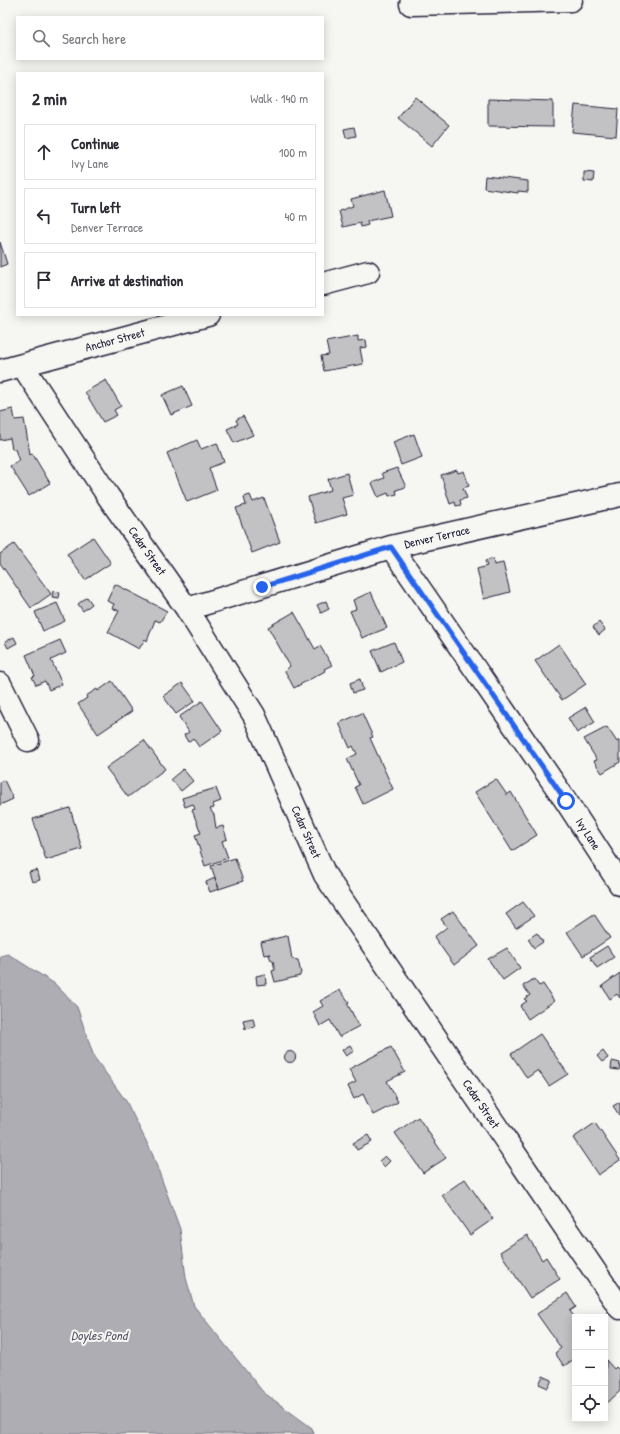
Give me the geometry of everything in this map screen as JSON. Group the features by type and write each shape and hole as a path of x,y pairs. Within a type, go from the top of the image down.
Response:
{"street":[{"path":"411,4 571,0"},
{"path":"324,284 368,272"},
{"name":"Anchor Street","path":"22,365 204,316"},
{"path":"0,371 22,365"},
{"name":"Cedar Street","path":"22,365 108,496 187,609 254,715 325,875 620,1308"},
{"name":"Denver Terrace","path":"187,609 391,547 620,495"},
{"name":"Ivy Lane","path":"391,547 566,801 620,884"},
{"path":"0,684 28,740"}],"water":[{"name":"Doyles Pond","path":"8,954 55,984 77,1007 94,1057 126,1101 152,1153 180,1229 186,1278 194,1306 263,1392 312,1428 314,1434 0,1434 0,956"}],"building":[{"path":"415,97 449,125 432,146 398,118"},
{"path":"488,99 553,101 553,127 488,126"},
{"path":"575,105 618,109 616,136 572,132"},
{"path":"354,127 356,136 346,138 344,129"},
{"path":"584,172 594,173 593,182 584,181"},
{"path":"485,176 528,181 528,192 518,191 518,193 484,188"},
{"path":"385,190 391,216 367,221 368,225 361,227 360,223 343,227 339,211 353,206 351,199"},
{"path":"0,242 7,264 0,267"},
{"path":"358,336 358,341 366,340 367,347 360,348 363,364 324,371 321,356 329,355 326,342"},
{"path":"106,380 121,406 114,410 117,415 103,422 85,392"},
{"path":"183,386 192,406 171,415 162,395"},
{"path":"13,409 15,420 24,419 30,454 32,453 50,483 29,496 10,466 19,461 15,449 12,449 10,438 0,440 0,412"},
{"path":"243,416 253,435 234,443 227,429 238,424 236,420"},
{"path":"414,434 422,457 401,465 393,442"},
{"path":"197,440 201,449 217,443 224,462 209,468 217,490 187,502 167,453"},
{"path":"397,468 406,487 396,490 397,494 389,496 388,493 378,497 372,483 384,478 382,473"},
{"path":"457,470 458,473 464,471 469,486 463,488 467,498 460,500 461,505 456,506 455,502 450,504 441,475"},
{"path":"347,473 353,495 342,498 347,514 316,523 308,497 331,490 328,479"},
{"path":"250,495 253,502 264,498 280,542 252,553 236,508 246,505 244,497"},
{"path":"93,537 111,563 85,580 67,554"},
{"path":"14,544 51,594 31,608 0,563 0,554"},
{"path":"493,559 494,565 503,563 510,592 484,599 477,569 487,566 485,561"},
{"path":"115,584 167,611 160,622 155,620 147,641 145,639 139,649 108,632 119,611 112,608 114,604 107,601"},
{"path":"53,591 60,592 59,598 52,597"},
{"path":"371,592 387,628 362,638 350,611 356,609 353,600"},
{"path":"87,597 92,604 83,611 78,604"},
{"path":"326,601 329,609 321,613 317,605"},
{"path":"57,603 65,621 43,631 35,612"},
{"path":"294,612 315,649 320,646 332,665 324,669 325,671 294,688 285,671 290,666 268,627"},
{"path":"599,622 605,630 599,635 593,627"},
{"path":"14,637 17,643 8,648 5,642"},
{"path":"60,640 66,653 51,660 62,684 49,690 45,681 36,685 32,677 35,676 26,655"},
{"path":"394,642 402,662 381,672 372,651"},
{"path":"559,644 586,684 562,700 535,661"},
{"path":"360,679 363,690 353,693 350,683"},
{"path":"112,681 132,711 98,734 78,704 87,698 86,696 97,689 98,691"},
{"path":"182,683 195,701 176,714 163,696"},
{"path":"202,701 222,731 199,747 193,738 188,742 184,735 189,732 179,717"},
{"path":"586,707 595,722 577,733 568,718"},
{"path":"362,713 373,737 370,738 393,789 363,804 355,787 359,785 347,759 357,754 353,746 350,748 339,723"},
{"path":"607,727 617,742 620,740 620,762 602,773 594,761 597,760 584,739"},
{"path":"144,740 165,769 128,797 106,768"},
{"path":"183,769 193,781 181,791 171,779"},
{"path":"496,779 507,795 511,792 537,835 512,851 475,792"},
{"path":"4,780 13,799 0,805 0,782"},
{"path":"216,788 221,801 213,804 214,808 210,809 214,815 216,828 223,826 227,839 222,841 228,858 205,866 195,835 201,833 192,810 195,809 193,804 185,807 182,798"},
{"path":"70,808 82,849 46,860 33,819"},
{"path":"235,858 243,881 219,889 211,866"},
{"path":"37,870 40,880 32,882 29,872"},
{"path":"215,878 219,889 210,892 206,882"},
{"path":"523,902 534,916 516,928 506,914"},
{"path":"453,911 479,946 454,965 434,937 447,927 441,919"},
{"path":"594,914 610,938 583,956 567,932"},
{"path":"537,933 543,942 534,948 528,939"},
{"path":"288,936 292,959 298,960 301,973 300,976 275,982 272,971 275,970 273,961 269,955 271,954 264,955 261,942"},
{"path":"607,946 614,957 597,968 590,957"},
{"path":"507,948 520,968 503,980 488,959"},
{"path":"620,973 620,998 617,994 610,999 602,986"},
{"path":"265,974 266,984 257,985 256,976"},
{"path":"534,979 539,986 543,984 554,1001 528,1019 520,1006 527,1001 524,999 530,995 523,986"},
{"path":"340,990 349,1002 347,1003 359,1026 339,1037 330,1020 320,1026 313,1012 323,1006 320,1001"},
{"path":"253,1018 255,1027 245,1029 243,1020"},
{"path":"540,1034 568,1074 549,1086 538,1070 527,1078 511,1054"},
{"path":"350,1045 354,1051 346,1056 342,1050"},
{"path":"391,1047 405,1072 387,1081 398,1102 373,1115 363,1094 354,1099 348,1086 356,1082 349,1069"},
{"path":"290,1051 294,1053 296,1057 294,1061 290,1063 286,1061 284,1057 286,1053"},
{"path":"603,1051 608,1058 602,1062 597,1056"},
{"path":"612,1061 620,1063 619,1070 611,1069"},
{"path":"620,1102 620,1115 619,1115 613,1106"},
{"path":"418,1117 446,1158 423,1173 395,1133"},
{"path":"595,1123 620,1160 598,1175 573,1138"},
{"path":"368,1135 372,1142 357,1150 353,1143"},
{"path":"385,1156 390,1161 384,1167 379,1161"},
{"path":"465,1179 493,1219 470,1235 442,1195"},
{"path":"527,1235 542,1260 546,1257 560,1279 530,1298 500,1252"},
{"path":"567,1293 576,1307 570,1311 572,1314 572,1360 564,1366 555,1353 561,1348 537,1314"},
{"path":"608,1362 614,1369 616,1367 620,1371 620,1391 608,1402"},
{"path":"543,1376 552,1380 548,1388 539,1384"}],"route":[{"path":"262,587 391,547 566,801"}]}
